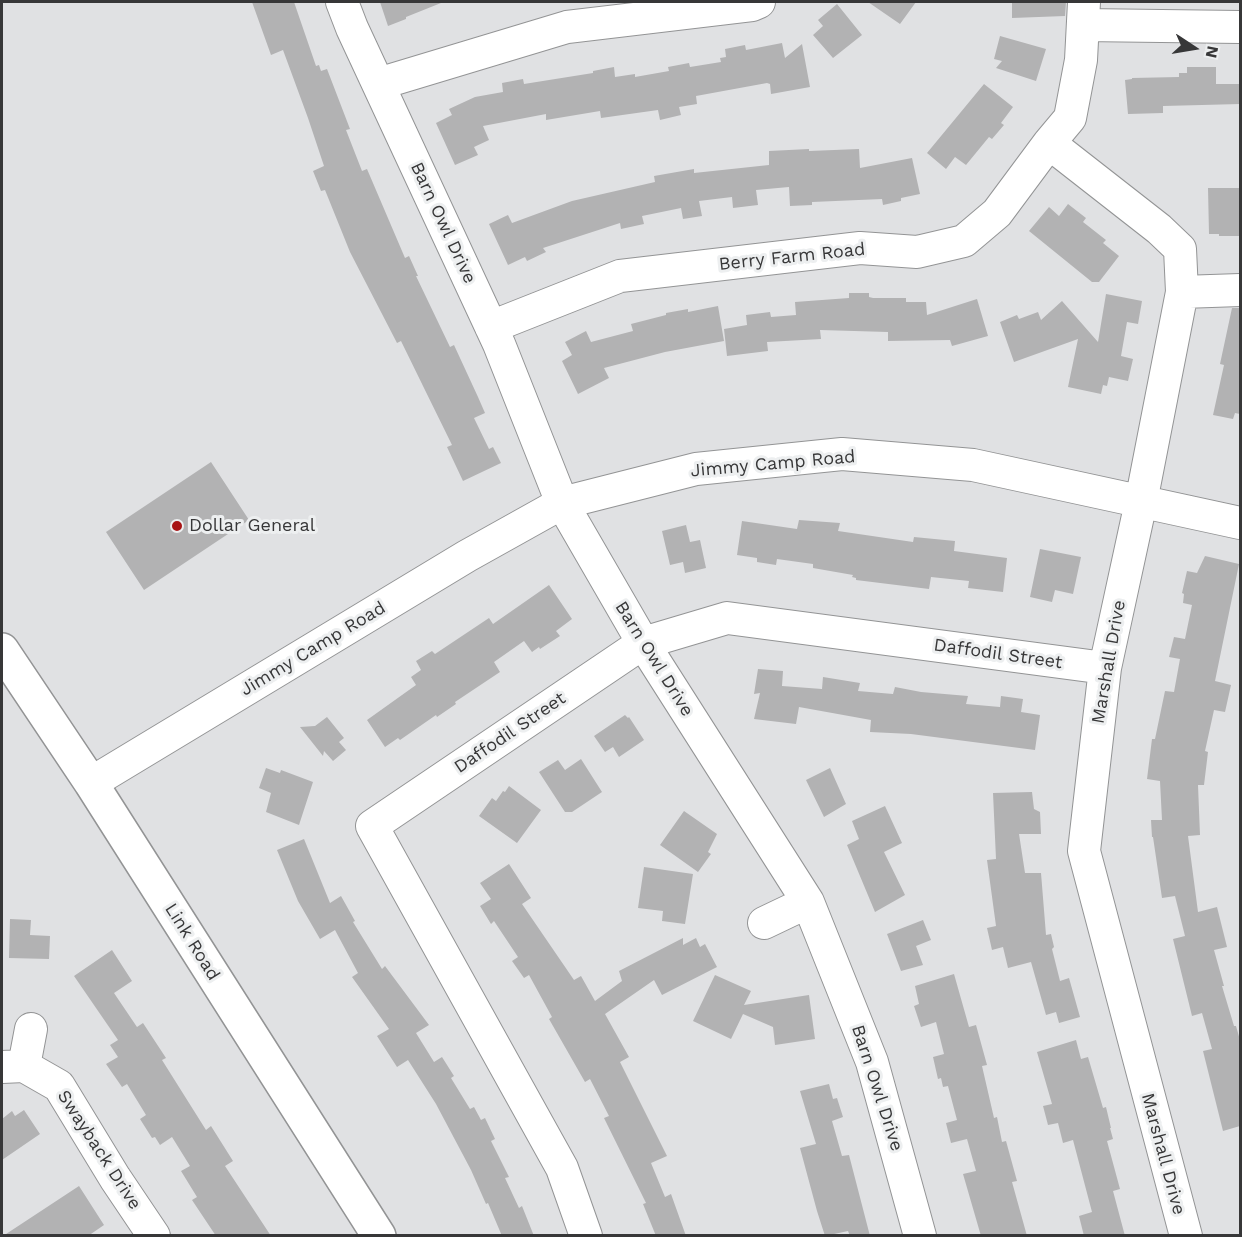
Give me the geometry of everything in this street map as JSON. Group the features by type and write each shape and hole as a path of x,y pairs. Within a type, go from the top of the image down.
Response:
{"main road":[{"name":"Link Road","path":"2,650 91,783 379,1236"}],"street":[{"name":"Barn Owl Drive","path":"342,2 491,327 562,503 643,643 807,902 872,1062 920,1236"},
{"path":"378,84 567,27 752,5 759,2"},
{"path":"1083,14 1240,27"},
{"name":"Berry Farm Road","path":"491,327 620,276 860,248 917,252 964,241 997,213 1070,118 1081,60 1083,14"},
{"name":"Marshall Drive","path":"1049,143 1160,229 1180,249 1182,292 1141,502 1104,668 1084,851 1186,1236"},
{"path":"1182,292 1240,290"},
{"name":"Jimmy Camp Road","path":"91,783 467,556 562,503 696,469 842,454 973,465 1240,524"},
{"name":"Daffodil Street","path":"586,1236 562,1168 372,826 643,643 727,618 1104,668"},
{"path":"764,923 807,902"},
{"path":"13,1066 31,1029"},
{"name":"Swayback Drive","path":"13,1066 59,1086 115,1178 154,1236"}],"building":[{"path":"252,2 294,2 316,66 319,65 321,71 327,69 350,129 346,130 362,171 367,169 405,258 409,256 418,276 416,276 450,347 454,345 485,413 474,418 489,449 493,447 501,463 463,481 447,447 452,445 401,341 397,343 350,252 325,190 321,191 313,171 324,166 308,118 283,50 271,55"},
{"path":"380,2 441,2 441,3 388,26"},
{"path":"868,2 916,2 900,24"},
{"path":"1012,2 1066,2 1065,16 1012,18"},
{"path":"837,4 862,35 833,58 813,35 823,26 818,20"},
{"path":"1000,36 1046,49 1036,81 996,68 1002,61 994,59"},
{"path":"782,43 785,58 802,44 810,87 771,94 770,84 767,83 696,96 697,104 679,107 681,115 660,120 658,110 601,118 600,111 546,120 546,114 483,126 489,140 474,147 478,155 455,165 436,123 452,115 449,109 475,97 503,92 502,83 523,79 524,84 593,73 593,71 614,67 615,77 635,74 635,77 669,71 668,67 689,63 690,67 721,62 720,58 726,57 725,49 745,45 746,50"},
{"path":"1187,67 1216,67 1216,84 1240,84 1240,104 1163,106 1163,113 1128,114 1125,80 1179,77 1179,73 1187,73"},
{"path":"984,84 1013,107 1001,123 1004,125 992,139 989,137 966,165 955,157 946,169 927,153"},
{"path":"809,149 809,151 859,149 860,168 912,158 920,194 883,205 882,199 812,202 812,205 790,206 789,187 756,190 758,205 733,208 732,197 699,201 702,216 683,219 681,208 642,216 644,224 621,229 620,223 543,248 546,252 527,261 525,257 508,265 489,224 508,215 512,223 572,201 655,182 654,176 694,169 694,173 769,165 769,151"},
{"path":"1208,188 1240,188 1240,236 1209,234"},
{"path":"1068,204 1086,218 1083,222 1106,240 1103,243 1119,256 1099,282 1092,282 1029,231 1049,207 1059,216"},
{"path":"849,293 869,293 869,297 873,298 906,298 906,302 926,302 927,315 977,299 988,336 952,346 950,340 888,341 888,332 820,330 821,339 767,342 768,351 727,356 724,329 747,325 746,315 770,312 771,317 796,315 795,302 849,298"},
{"path":"1106,294 1142,301 1138,324 1127,322 1121,356 1133,359 1128,381 1109,377 1107,386 1103,385 1101,394 1068,387 1078,339 1014,362 1000,322 1017,315 1019,319 1038,312 1041,320 1062,301 1098,342"},
{"path":"718,306 724,341 665,352 604,368 609,378 578,394 562,361 572,355 565,342 586,331 591,342 633,331 631,324 666,315 666,313 688,309 688,312"},
{"path":"1232,308 1240,308 1240,414 1235,413 1233,419 1213,415 1224,365 1220,364"},
{"name":"Dollar General","path":"211,462 249,520 144,590 106,532"},
{"path":"799,520 840,523 838,531 913,542 914,537 955,541 954,551 1007,558 1003,592 968,588 969,581 931,577 929,589 856,580 852,577 853,575 813,568 813,564 777,559 776,565 757,562 757,558 737,555 742,521 797,529"},
{"path":"686,525 690,542 700,540 706,568 685,573 683,562 670,565 662,531"},
{"path":"1040,549 1081,557 1073,594 1055,590 1052,602 1030,597"},
{"path":"1205,556 1239,564 1215,681 1231,685 1225,712 1214,710 1205,751 1208,752 1204,785 1198,785 1200,835 1188,836 1198,912 1217,907 1227,947 1214,950 1224,986 1222,986 1240,1040 1240,1126 1223,1131 1203,1051 1212,1049 1202,1013 1192,1016 1173,939 1185,936 1175,896 1162,898 1151,820 1162,820 1160,781 1147,779 1152,739 1155,739 1165,691 1174,692 1180,659 1169,657 1174,637 1185,639 1192,605 1183,603 1184,594 1182,593 1187,571 1197,573"},
{"path":"549,585 572,619 556,631 560,636 532,652 524,641 494,662 500,672 437,717 436,715 400,740 398,738 385,747 367,720 416,685 411,677 421,670 416,661 432,651 435,654 489,618 493,624"},
{"path":"758,669 783,671 782,686 822,689 823,677 860,683 858,691 893,694 895,687 968,696 966,704 1000,707 1001,696 1023,699 1021,712 1040,715 1035,750 911,734 870,732 871,720 799,707 796,724 754,719 760,693 754,694"},
{"path":"625,715 629,717 644,740 619,757 613,747 605,752 594,736"},
{"path":"327,717 344,738 339,742 346,750 333,761 324,751 323,756 300,727 315,726"},
{"path":"581,759 602,792 572,812 565,812 539,772 558,760 565,770"},
{"path":"266,768 280,773 281,770 313,782 299,825 266,812 271,793 259,788"},
{"path":"830,768 846,804 824,817 806,780"},
{"path":"509,786 541,810 517,843 479,816 492,798 496,801"},
{"path":"1032,792 1034,809 1040,812 1041,834 1019,834 1025,873 1041,873 1046,935 1051,934 1054,947 1052,949 1060,981 1069,978 1080,1017 1059,1023 1056,1012 1046,1015 1031,962 1008,968 1003,947 992,950 987,928 996,926 987,860 996,859 993,793"},
{"path":"885,806 902,843 884,852 905,895 875,912 847,845 859,839 852,821"},
{"path":"684,811 717,834 708,852 711,854 698,872 660,845"},
{"path":"304,839 330,903 341,896 355,921 353,922 382,969 385,966 429,1025 416,1033 434,1062 442,1057 454,1076 451,1078 470,1109 474,1107 481,1120 485,1118 495,1139 491,1141 509,1177 505,1178 519,1208 522,1206 534,1236 502,1236 488,1203 486,1204 436,1104 408,1060 397,1067 377,1036 389,1029 352,977 358,973 335,930 320,939 298,901 277,850"},
{"path":"509,864 531,898 522,904 574,980 581,976 595,1001 622,981 619,971 683,938 683,945 696,938 700,947 705,944 717,967 662,995 654,980 605,1014 629,1057 620,1062 667,1156 651,1163 665,1197 671,1194 686,1236 656,1236 643,1204 646,1203 604,1118 609,1116 590,1079 585,1082 549,1019 552,1017 529,975 524,978 512,961 518,957 494,921 491,924 480,906 491,899 480,883"},
{"path":"644,867 693,874 685,924 662,921 663,911 638,908"},
{"path":"10,919 31,920 30,935 50,936 49,959 9,958"},
{"path":"923,920 931,940 916,946 923,965 901,971 887,934"},
{"path":"112,950 132,981 114,993 137,1027 143,1023 166,1058 162,1060 206,1130 211,1126 233,1161 225,1166 271,1236 216,1236 192,1200 197,1197 181,1171 190,1166 172,1137 160,1145 155,1137 152,1138 140,1119 146,1115 127,1084 122,1087 106,1064 118,1057 110,1045 118,1040 74,976"},
{"path":"954,974 969,1027 976,1025 987,1065 982,1066 994,1118 997,1117 1002,1142 1006,1141 1017,1181 1012,1182 1027,1236 981,1236 963,1174 976,1171 967,1139 951,1143 946,1123 957,1120 948,1086 943,1087 941,1078 938,1079 933,1057 944,1054 936,1022 921,1027 914,1006 919,1004 915,986"},
{"path":"715,975 751,991 744,1005 809,995 815,1039 775,1045 773,1027 743,1014 731,1039 693,1021"},
{"path":"1076,1040 1081,1059 1088,1057 1103,1108 1106,1107 1113,1139 1107,1141 1120,1189 1113,1191 1125,1236 1084,1236 1079,1216 1092,1212 1073,1140 1063,1143 1058,1123 1048,1125 1043,1106 1052,1104 1037,1052"},
{"path":"829,1084 833,1099 837,1098 843,1117 832,1121 842,1156 849,1155 870,1236 850,1236 848,1231 825,1236 800,1148 816,1144 800,1091"},
{"path":"24,1110 40,1134 2,1160 2,1119 12,1111 15,1116"},
{"path":"79,1186 104,1225 88,1236 3,1236"}],"place":[{"name":"Dollar General","path":"177,526"}]}
